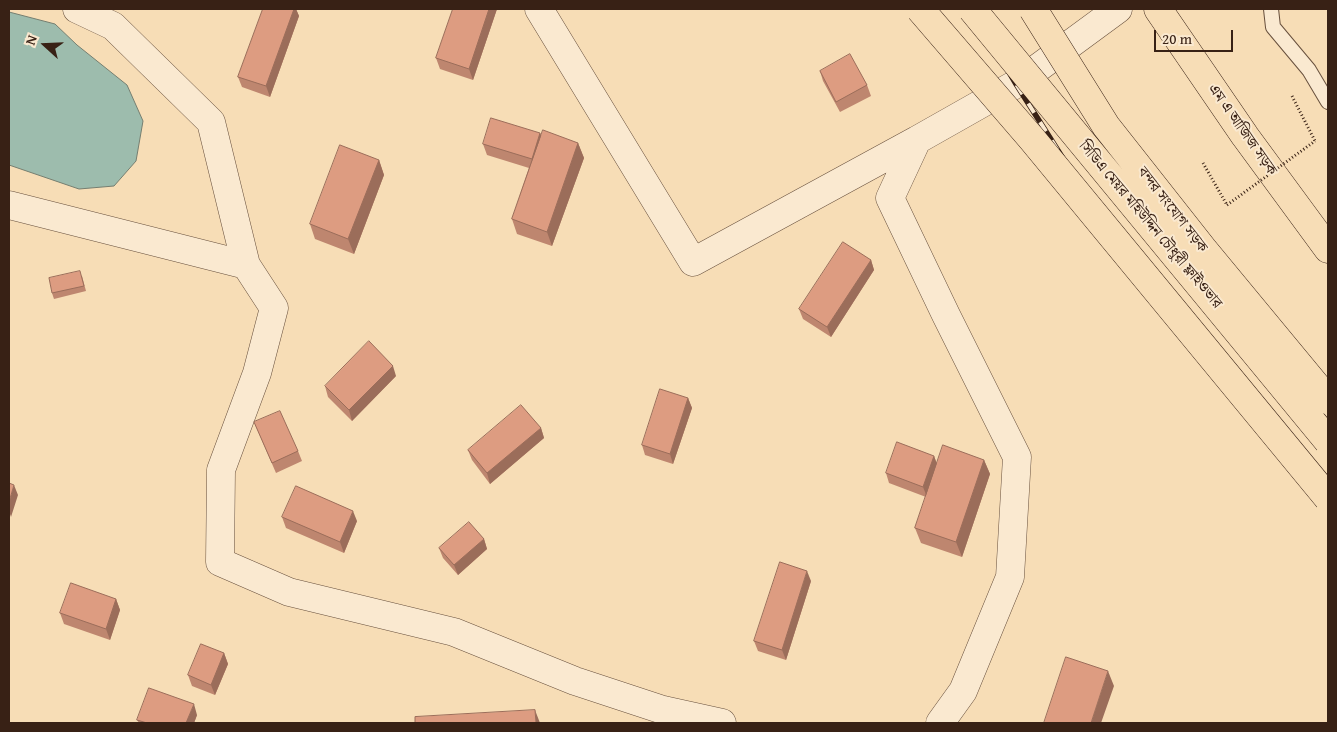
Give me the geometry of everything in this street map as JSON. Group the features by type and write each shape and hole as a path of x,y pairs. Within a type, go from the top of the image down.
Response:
{"main road":[{"path":"920,9 1038,147 1328,498"},
{"name":"সিডিএ মেয়র মহিউদ্দিন চৌধুরী ফ্লাইওভার","path":"972,9 1328,441"},
{"name":"বন্দর সংযোগ সড়ক","path":"1033,9 1106,126 1203,249 1328,400"},
{"name":"এম এ আজিজ সড়ক","path":"1158,9 1245,136 1328,249"}],"street":[{"path":"77,9 113,26 211,122 246,265 274,308 257,373 221,470 220,562 289,592 454,632 575,681 663,710 722,723"},
{"path":"539,9 693,262 918,140 1016,84 1118,9"},
{"path":"918,140 890,198 1017,457 1010,577 963,691 940,723"},
{"path":"9,206 246,265"}],"lane":[{"path":"1271,9 1273,27 1309,70 1328,102"}],"path":[{"path":"1203,163 1227,205 1315,141 1292,96"}],"shaded area":[{"path":"9,12 55,24 77,45 127,85 143,121 136,161 114,186 79,189 9,165"}],"building":[{"path":"263,9 294,9 266,86 238,77"},
{"path":"453,9 489,9 469,69 436,58"},
{"path":"850,54 867,85 836,102 820,71"},
{"path":"491,118 540,133 532,159 483,144"},
{"path":"543,130 578,143 547,232 512,219"},
{"path":"340,145 379,160 348,239 310,224"},
{"path":"843,242 871,260 827,327 799,309"},
{"path":"80,271 84,286 52,293 49,278"},
{"path":"369,341 393,366 349,410 325,386"},
{"path":"660,389 688,398 670,454 642,445"},
{"path":"521,405 541,428 487,473 468,450"},
{"path":"280,411 298,451 272,463 254,422"},
{"path":"897,442 934,456 923,487 886,473"},
{"path":"943,445 984,460 956,542 915,528"},
{"path":"9,483 14,485 9,502"},
{"path":"296,486 353,511 340,542 282,517"},
{"path":"469,522 484,539 454,565 439,548"},
{"path":"780,562 807,571 782,650 754,641"},
{"path":"71,583 116,599 106,629 60,613"},
{"path":"201,644 224,653 211,685 188,675"},
{"path":"1066,657 1108,671 1091,723 1044,723"},
{"path":"149,688 194,704 186,723 147,723 137,720"},
{"path":"535,710 536,723 415,723 415,717"}],"railway":[{"path":"972,9 1016,84 1155,304 1328,506"}]}
